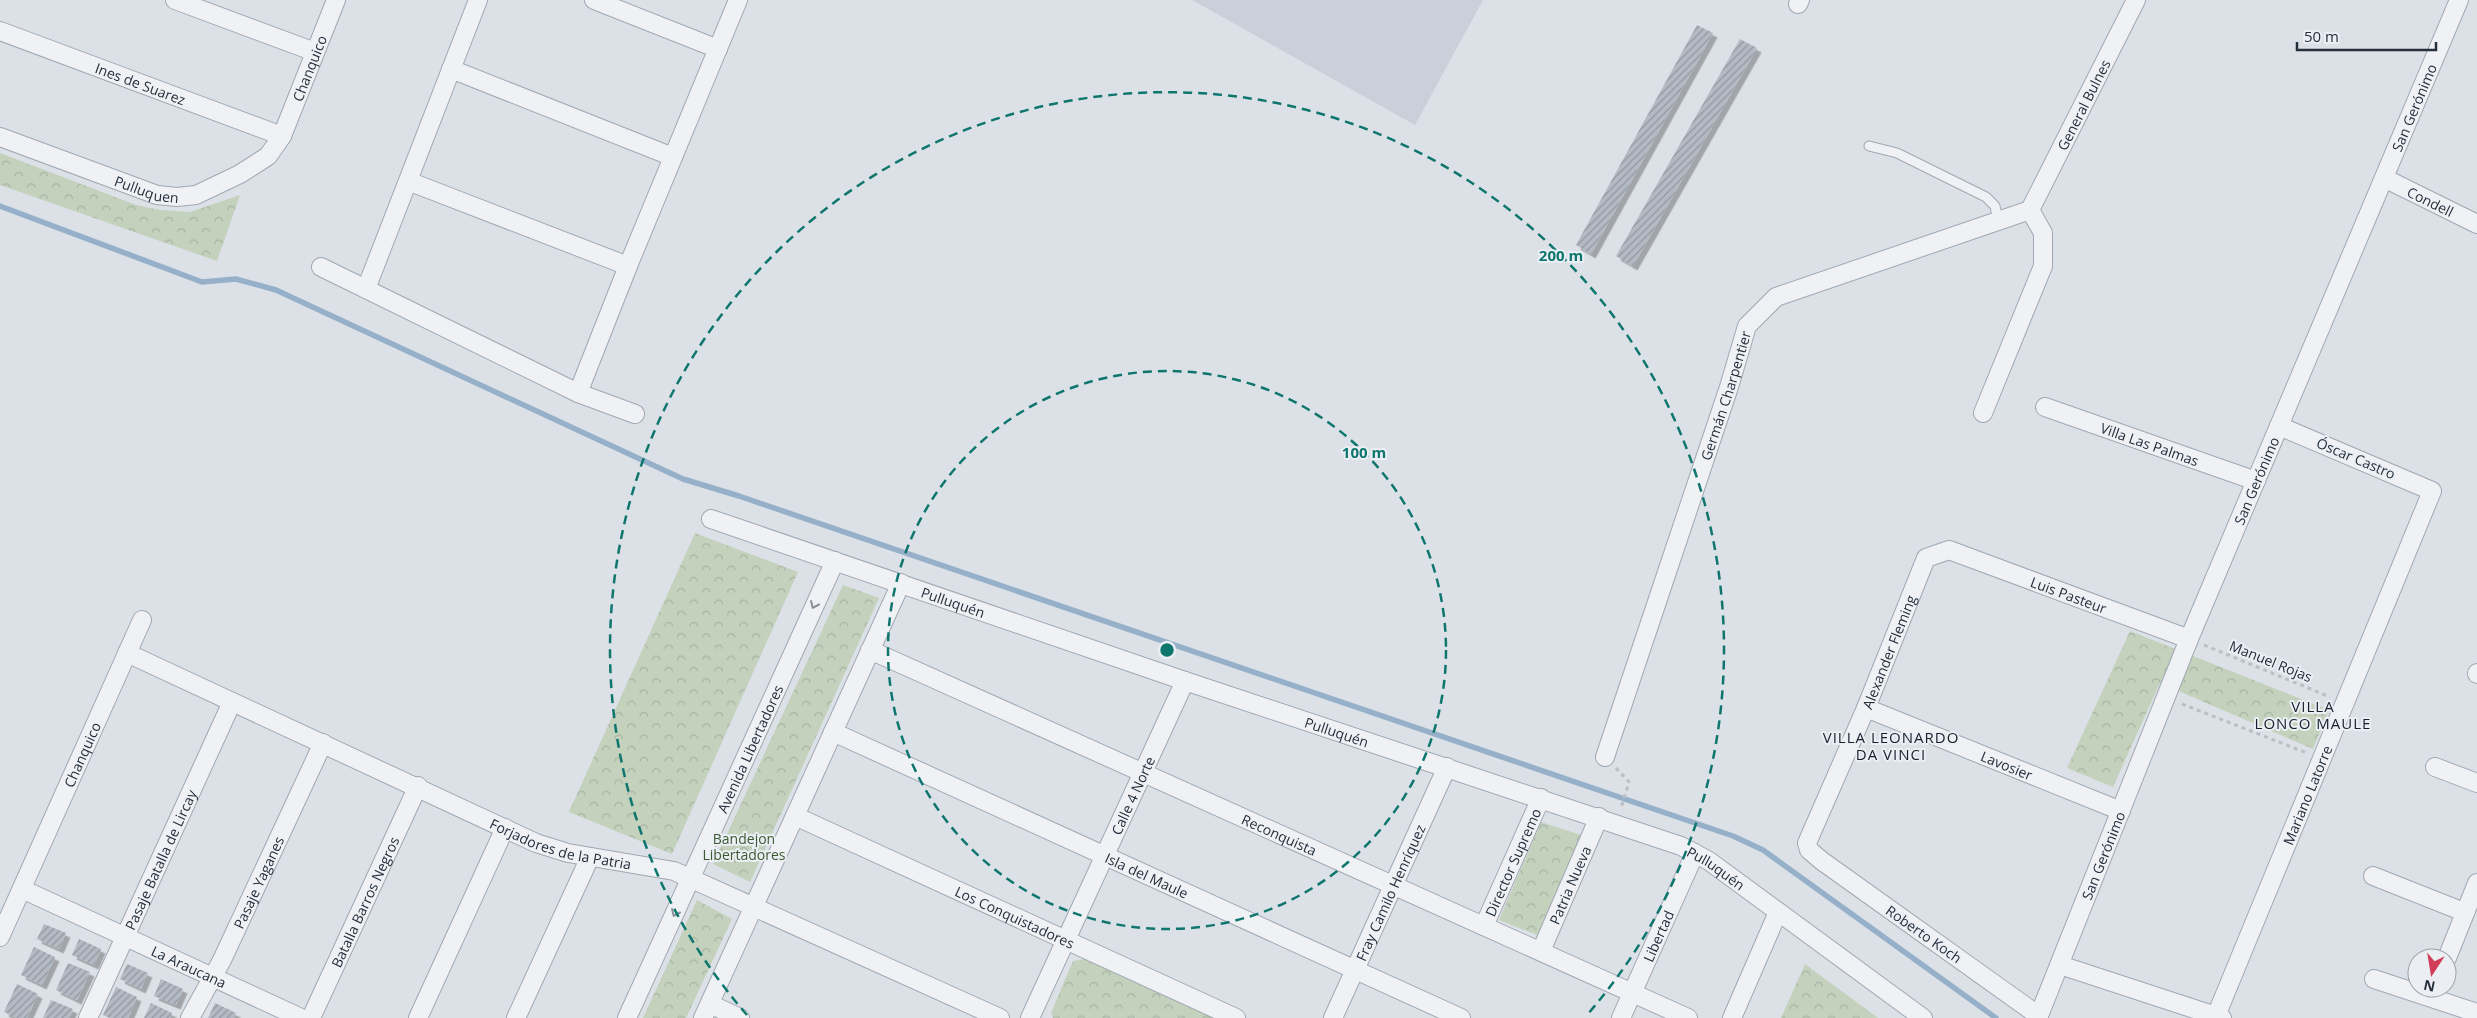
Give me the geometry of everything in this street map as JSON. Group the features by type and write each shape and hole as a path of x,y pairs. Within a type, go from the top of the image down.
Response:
{"street":[{"path":"175,0 315,52"},
{"name":"Chanquico","path":"282,136 336,0"},
{"path":"366,289 478,0"},
{"path":"594,0 718,49"},
{"path":"578,393 628,266 738,0"},
{"name":"General Bulnes","path":"2030,210 2136,0"},
{"name":"San Gerónimo","path":"2038,1017 2189,639 2459,0"},
{"name":"Ines de Suarez","path":"0,31 282,136"},
{"path":"451,69 673,157"},
{"name":"Pulluquen","path":"0,137 157,195 177,197 196,195 240,174 268,156 282,136"},
{"name":"Condell","path":"2384,178 2477,224"},
{"path":"408,180 628,266"},
{"path":"1983,413 2043,266 2043,233 2030,210"},
{"name":"Germán Charpentier","path":"1605,757 1747,326 1776,297 2030,210"},
{"path":"321,267 578,393 635,414"},
{"name":"Villa Las Palmas","path":"2045,407 2256,481"},
{"name":"Óscar Castro","path":"2279,426 2432,491"},
{"name":"Mariano Latorre","path":"2219,1017 2321,759 2432,491"},
{"name":"Pulluquén","path":"712,519 1185,680 1666,840 1695,853 1923,1018"},
{"name":"Luis Pasteur","path":"1948,550 2189,639"},
{"name":"Alexander Fleming","path":"1810,850 1806,843 1866,708 1926,558 1948,550"},
{"name":"Avenida Libertadores","path":"627,1018 834,561"},
{"path":"740,1018 706,1011 901,584"},
{"name":"Chanquico","path":"0,937 142,620"},
{"name":"Reconquista","path":"870,650 1688,1018"},
{"name":"Forjadores de la Patria","path":"127,653 551,848 590,857 674,871 1000,1018"},
{"name":"Calle 4 Norte","path":"1030,1018 1185,680"},
{"name":"Pasaje Batalla de Lircay","path":"88,1018 232,702"},
{"name":"Lavosier","path":"1866,708 2121,810"},
{"name":"Isla del Maule","path":"833,732 1461,1018"},
{"name":"Pasaje Yaganes","path":"190,1018 222,960 323,744"},
{"name":"Fray Camilo Henríquez","path":"1332,1018 1447,767"},
{"path":"2435,767 2477,783"},
{"name":"Batalla Barros Negros","path":"311,1018 418,786"},
{"name":"Director Supremo","path":"1484,926 1541,798"},
{"name":"Los Conquistadores","path":"795,816 1236,1018"},
{"name":"Patria Nueva","path":"1541,951 1599,817"},
{"path":"418,1018 505,828"},
{"name":"Roberto Koch","path":"1810,850 1822,862 2038,1017"},
{"name":"Libertad","path":"1621,1018 1695,853"},
{"path":"516,1018 590,857"},
{"path":"2373,876 2464,912"},
{"path":"2451,948 2477,883"},
{"name":"La Araucana","path":"22,889 301,1018"},
{"path":"1732,1018 1778,912"},
{"path":"2060,965 2219,1017"},
{"path":"2374,978 2407,986"},
{"path":"2446,998 2477,1013"}],"lane":[{"path":"1868,146 1897,154 1986,197 1995,206 1998,221"}],"path":[{"name":"Manuel Rojas","path":"2189,639 2344,703"},
{"path":"2166,697 2321,759"},
{"path":"1622,802 1629,782"}],"shaded area":[{"path":"1192,0 1483,0 1415,125"}],"green space":[{"path":"0,153 136,205 160,210 190,212 240,195 217,261 0,185"},
{"path":"695,533 798,572 672,854 569,812"},
{"name":"Bandejon Libertadores","path":"843,585 879,598 750,882 713,864"},
{"path":"2130,631 2329,710 2313,749 2160,683 2113,787 2067,768"},
{"path":"1541,822 1581,835 1537,935 1499,920"},
{"name":"Bandejon Libertadores","path":"697,900 732,919 686,1018 643,1018"},
{"path":"1085,959 1222,1018 1053,1018 1051,1013 1073,961"},
{"path":"1805,964 1878,1018 1781,1018"}],"building":[{"path":"1697,25 1713,33 1591,254 1576,245"},
{"path":"1740,39 1757,48 1633,266 1616,256"},
{"path":"44,924 66,933 59,949 37,939"},
{"path":"79,939 101,949 94,965 72,955"},
{"path":"34,947 55,957 42,985 21,975"},
{"path":"68,963 90,972 77,1000 56,990"},
{"path":"127,964 148,973 141,989 120,979"},
{"path":"161,979 183,989 176,1005 154,996"},
{"path":"17,984 38,994 27,1018 17,1018 4,1012"},
{"path":"116,987 137,997 128,1018 110,1018 103,1015"},
{"path":"51,1000 73,1009 69,1018 43,1018"},
{"path":"151,1003 172,1013 170,1018 144,1018"},
{"path":"215,1003 236,1013 234,1018 208,1018"}],"waterway":[{"path":"0,206 202,282 236,279 276,290 683,479 739,496 1733,836 1763,850 1996,1018"}],"district":[{"name":"VILLA LONCO MAULE","path":"2313,714"},
{"name":"VILLA LEONARDO DA VINCI","path":"1891,746"}]}
